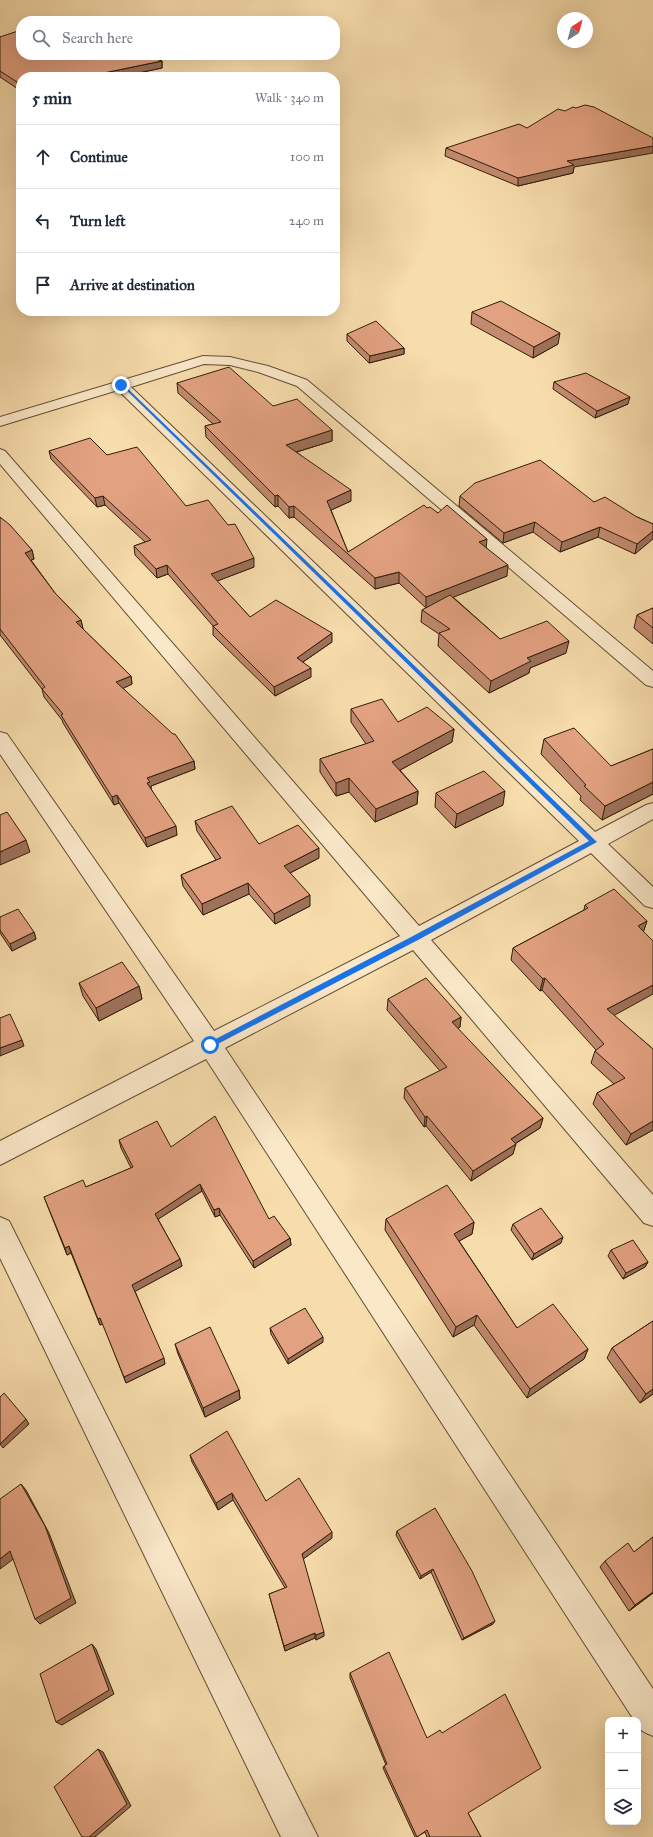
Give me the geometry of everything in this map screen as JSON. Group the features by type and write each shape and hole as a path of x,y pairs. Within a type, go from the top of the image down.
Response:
{"street":[{"path":"0,422 203,360 230,361 263,369 302,383 653,682"},
{"path":"121,385 653,900"},
{"path":"0,454 653,1214"},
{"path":"0,739 210,1045 653,1719"},
{"path":"0,1154 416,938 653,810"},
{"path":"0,1230 300,1837"}],"building":[{"path":"16,32 16,60 162,61 108,72 16,72 16,81 0,71 0,37"},
{"path":"585,105 594,107 653,138 653,146 567,161 574,165 518,178 446,148 519,124 527,128 558,109 565,111 573,107 576,108"},
{"path":"501,301 560,333 534,347 472,312"},
{"path":"376,321 404,348 370,356 347,334"},
{"path":"229,367 273,406 297,399 332,430 286,445 351,490 327,501 348,552 424,505 427,508 430,507 438,513 447,505 487,539 479,542 508,565 426,597 399,572 375,578 294,506 289,507 278,495 275,496 205,426 221,422 177,383"},
{"path":"586,373 630,397 597,411 554,382"},
{"path":"90,438 107,455 137,447 186,506 208,500 228,525 235,524 254,558 211,574 250,617 276,600 332,633 297,658 311,668 274,687 213,626 218,624 167,565 156,569 134,546 151,540 103,496 95,498 49,451"},
{"path":"540,460 594,502 605,497 637,517 653,524 653,531 637,544 600,527 562,542 535,522 504,533 460,496 475,483"},
{"path":"0,517 10,525 32,550 25,553 55,593 81,620 76,622 131,676 116,682 173,734 175,734 194,761 147,778 150,782 147,783 176,826 145,838 117,795 112,797 61,715 63,714 42,689 45,687 0,629"},
{"path":"450,595 500,639 547,621 569,641 527,658 531,661 491,681 439,633 450,629 422,610"},
{"path":"653,608 653,628 637,615"},
{"path":"382,699 398,722 427,707 454,729 392,762 418,791 376,809 349,778 336,783 320,759 374,741 351,709"},
{"path":"574,728 611,766 653,749 653,782 605,806 584,786 586,785 544,739"},
{"path":"484,771 505,791 457,814 436,793"},
{"path":"232,806 259,844 298,825 319,848 284,866 310,895 274,914 248,883 202,904 181,875 221,858 195,821"},
{"path":"7,812 26,840 0,852 0,815"},
{"path":"614,889 647,921 638,926 653,941 653,985 607,1009 653,1049 653,1121 631,1134 597,1093 625,1078 595,1051 604,1044 545,978 543,979 513,948 588,908 585,905"},
{"path":"18,909 34,932 10,944 0,930 0,917"},
{"path":"122,962 139,986 96,1008 79,983"},
{"path":"426,978 461,1017 452,1022 543,1118 511,1139 516,1144 473,1171 427,1116 425,1117 405,1088 447,1067 388,999"},
{"path":"10,1014 22,1040 0,1048 0,1018"},
{"path":"215,1116 269,1219 274,1216 290,1238 253,1261 219,1208 214,1210 200,1184 155,1214 180,1259 132,1285 164,1358 124,1377 100,1318 98,1319 69,1246 65,1248 44,1197 83,1180 86,1187 133,1167 119,1140 157,1121 171,1147"},
{"path":"447,1185 474,1222 454,1234 517,1328 553,1304 588,1349 530,1389 477,1315 456,1327 386,1219"},
{"path":"541,1208 563,1237 534,1254 513,1224"},
{"path":"633,1240 648,1262 626,1273 611,1250"},
{"path":"305,1308 323,1337 288,1359 270,1328"},
{"path":"653,1321 653,1389 646,1394 612,1348"},
{"path":"210,1327 239,1390 203,1408 175,1344"},
{"path":"4,1393 26,1419 0,1444 0,1397"},
{"path":"227,1431 266,1501 299,1478 332,1532 302,1554 324,1632 316,1635 315,1633 284,1646 269,1594 287,1587 232,1493 216,1503 190,1455"},
{"path":"21,1484 45,1526 71,1598 35,1619 10,1551 0,1559 0,1499"},
{"path":"435,1508 472,1571 495,1621 464,1638 433,1569 421,1576 397,1531"},
{"path":"653,1537 653,1592 635,1605 605,1561 628,1543 634,1552"},
{"path":"92,1644 109,1690 56,1722 40,1674"},
{"path":"389,1652 427,1738 440,1730 442,1733 505,1694 541,1768 468,1813 481,1837 430,1837 427,1830 417,1837 384,1766 387,1764 350,1673"},
{"path":"98,1749 127,1804 89,1837 82,1837 54,1787"}],"route":[{"path":"121,385 594,842 416,938 210,1045"}]}
